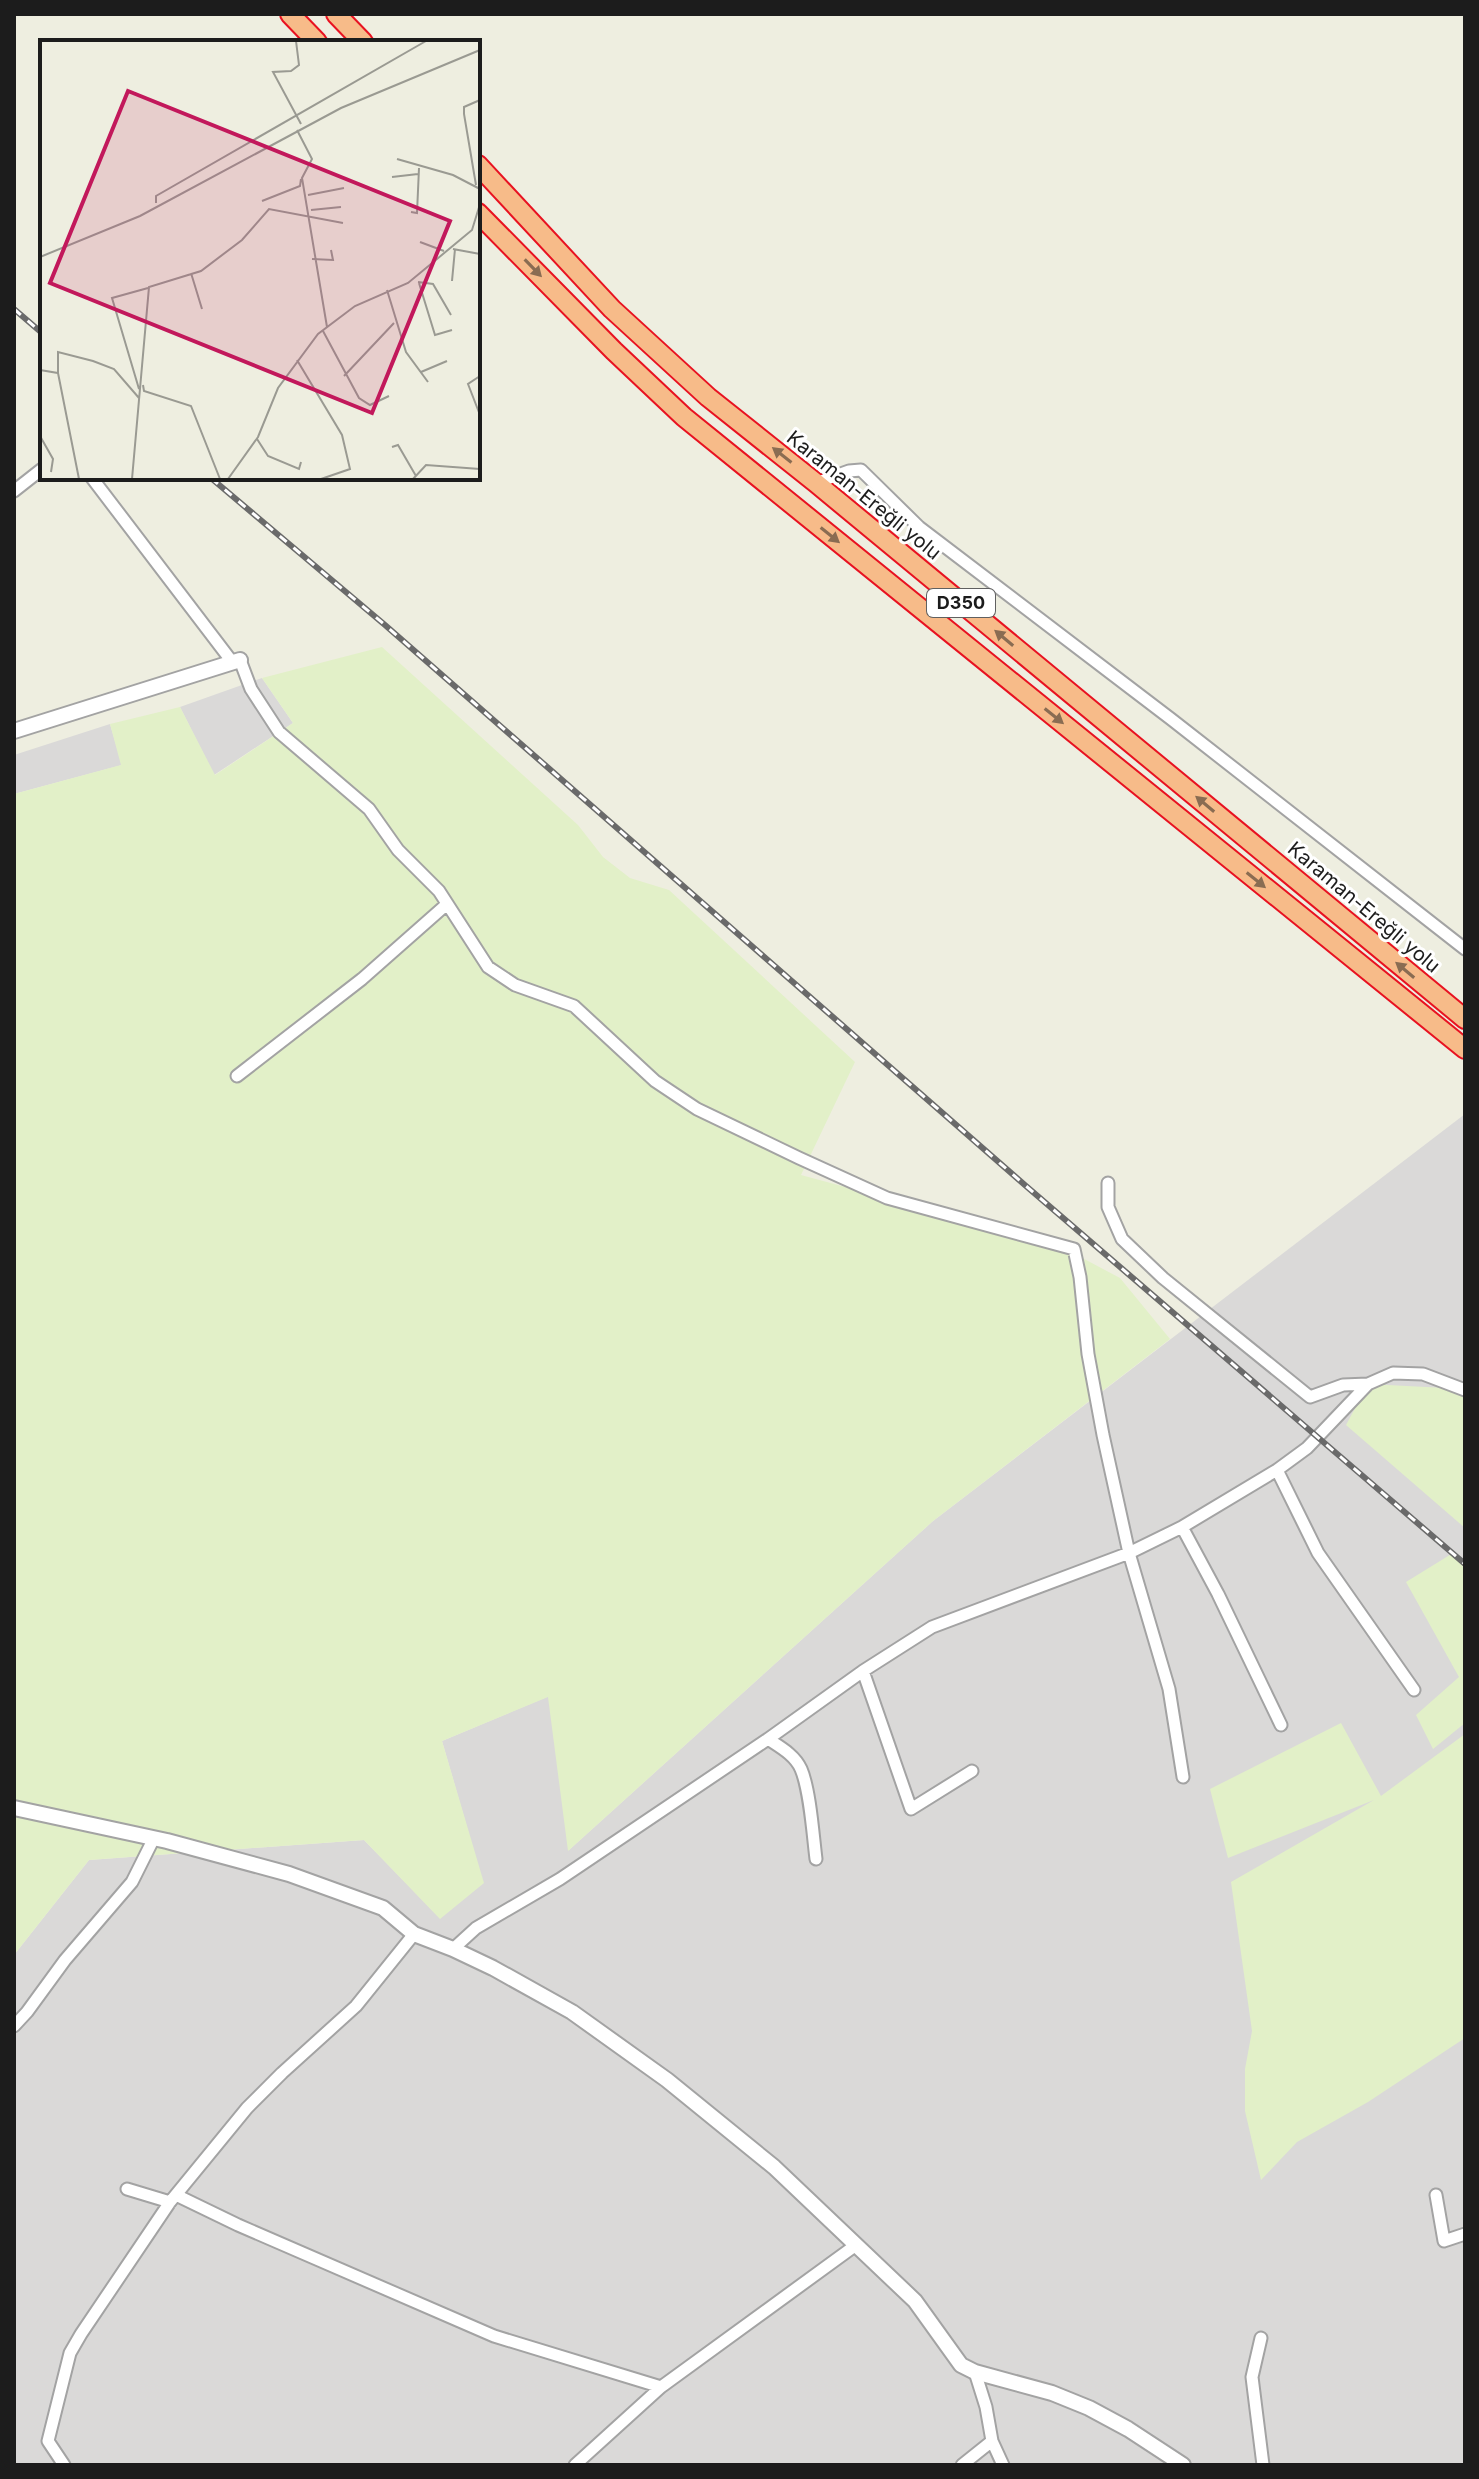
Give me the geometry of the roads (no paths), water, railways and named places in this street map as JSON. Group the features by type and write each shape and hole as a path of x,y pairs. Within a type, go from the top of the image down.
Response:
{"highway":[{"path":"290,14 315,40"},
{"path":"336,14 361,40"},
{"name":"Karaman-Ereğli yolu","path":"480,167 612,309 708,397 1465,1019"},
{"name":"D350","path":"480,215 684,417 1465,1049"}],"street":[{"path":"816,483 861,470 919,527 1465,949"},
{"path":"14,491 40,471"},
{"path":"94,480 236,662 279,732 369,809 398,850 439,891 488,967 515,985 574,1006 655,1081 697,1109 887,1198 1074,1249 1103,1435 1129,1553 1169,1689 1183,1777"},
{"path":"14,731 236,662"},
{"path":"237,1076 362,979 447,904"},
{"path":"1108,1183 1108,1207 1122,1239 1163,1278 1310,1397 1343,1385 1368,1384 1393,1373 1423,1374 1465,1390"},
{"path":"453,1949 476,1928 560,1879 932,1627 1129,1553 1182,1527 1277,1470 1307,1448 1368,1384"},
{"path":"1277,1470 1318,1553 1414,1690"},
{"path":"1182,1527 1281,1725"},
{"path":"863,1671 911,1809 972,1771"},
{"path":"768,1739 788,1753 801,1769 816,1859"},
{"path":"14,1808 154,1838 316,1883 383,1908 414,1934 453,1949 572,2012 667,2080 774,2167 915,2301 961,2365 975,2372 1052,2393 1089,2408 1183,2465"},
{"path":"14,2026 132,1882 154,1838"},
{"path":"64,2465 48,2441 70,2353 173,2199 247,2108 356,2006 414,1934"},
{"path":"127,2189 173,2199 238,2225 494,2336 661,2387"},
{"path":"1436,2195 1444,2241 1465,2234"},
{"path":"575,2465 661,2387 856,2245"},
{"path":"1261,2338 1252,2377 1263,2465"},
{"path":"975,2372 992,2441 1003,2465"},
{"path":"962,2465 992,2441"}],"railway":[{"path":"14,309 40,331"},
{"path":"213,480 385,625 1026,1186 1465,1564"}]}
